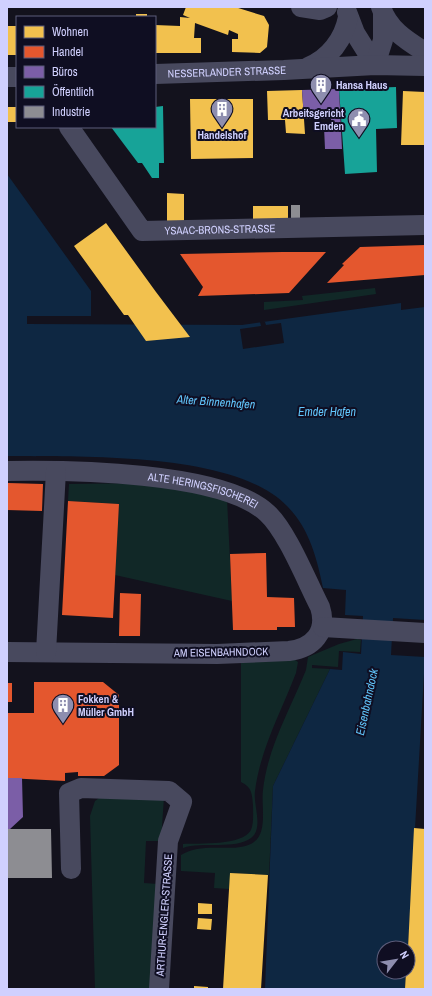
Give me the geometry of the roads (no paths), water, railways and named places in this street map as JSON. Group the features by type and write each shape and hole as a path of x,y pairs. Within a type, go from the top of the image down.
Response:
{"street":[{"path":"382,10 390,25 400,35 425,52"},
{"path":"375,65 383,40 382,10"},
{"path":"347,12 358,38 375,65"},
{"path":"298,69 315,64 329,53 342,36 347,12"},
{"name":"NESSERLANDER STRASSE","path":"156,74 375,65 425,66"},
{"name":"YSAAC-BRONS-STRASSE","path":"70,128 142,231 425,225"},
{"path":"46,652 56,470"},
{"name":"ALTE HERINGSFISCHEREI","path":"7,471 56,470 144,476 196,484 233,494 252,502 266,512 283,534 320,607 323,627"},
{"path":"323,627 425,632"},
{"name":"AM EISENBAHNDOCK","path":"7,652 217,654 289,651 299,650 315,641 323,627"},
{"name":"ARTHUR-ENGLER-STRASSE","path":"71,869 69,793 81,788 169,791 182,802 168,841 159,989"}],"water":[{"name":"Emder Hafen","path":"7,174 91,291 91,316 27,316 27,324 242,325 401,303 401,310 425,307 425,620 393,618 391,655 425,657 408,940 376,940 376,980 406,980 405,989 265,989 273,786 330,669 342,670 343,652 361,654 363,616 345,615 346,590 323,588 311,544 295,515 287,506 263,488 231,475 194,466 114,458 74,456 7,456"}],"place":[{"name":"Hansa Haus","path":"321,104"},
{"name":"Handelshof","path":"222,128"},
{"name":"Arbeitsgericht Emden","path":"359,138"},
{"name":"Fokken & Müller GmbH","path":"63,724"}],"water label":[{"name":"Alter Binnenhafen","path":"216,402"},
{"name":"Eisenbahndock","path":"367,702"}]}
